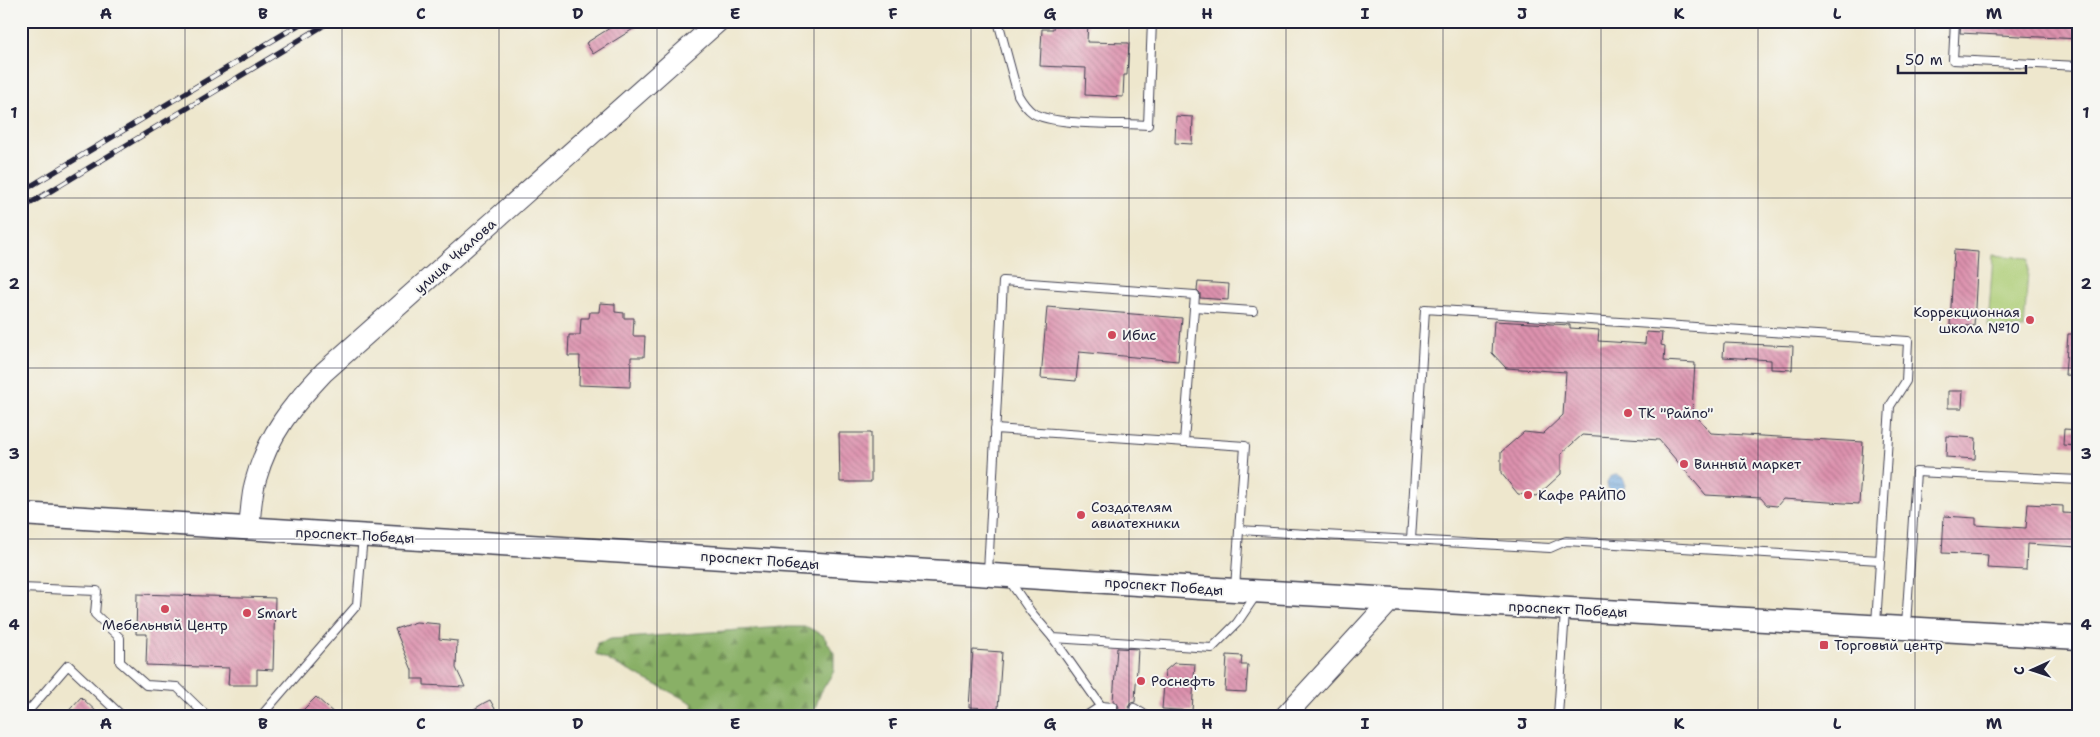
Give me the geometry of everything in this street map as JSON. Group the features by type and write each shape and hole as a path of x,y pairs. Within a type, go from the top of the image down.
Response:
{"main road":[{"name":"проспект Победы","path":"21,514 1234,590 2079,638"}],"street":[{"name":"улица Чкалова","path":"249,529 255,480 262,461 274,431 297,400 324,372 720,21"},
{"path":"1285,716 1393,598"}],"lane":[{"path":"998,21 1018,96 1034,114 1058,120 1148,125 1152,21"},
{"path":"1955,21 1953,60 2079,66"},
{"path":"1101,706 1054,638 997,575 995,429 1004,281 1195,295 1184,442"},
{"path":"1194,307 1253,311"},
{"path":"1411,540 1426,309 1908,341 1906,381 1890,406 1875,626"},
{"path":"995,429 1245,446 1234,590"},
{"path":"1906,628 1916,472 2079,480"},
{"path":"1240,530 1550,548 1566,541 1880,560"},
{"path":"261,716 357,605 363,535"},
{"path":"21,588 97,591 95,614 120,638 120,662 146,685 177,687 207,716"},
{"path":"1054,638 1212,648 1237,624 1258,591"},
{"path":"1558,716 1566,608"},
{"path":"24,716 68,665 122,716"},
{"path":"1086,716 1101,706 1113,706"},
{"path":"1134,708 1147,716"}],"green space":[{"path":"1261,21 1303,21 1303,25 1261,23"},
{"path":"1993,255 2029,258 2024,329 1988,327"},
{"path":"782,627 807,627 823,635 834,653 834,671 821,692 812,716 695,716 692,703 596,654 597,643 611,639"}],"water":[{"path":"1616,475 1622,478 1625,484 1622,490 1616,493 1610,490 1607,484 1610,478"}],"building":[{"path":"621,21 646,21 593,54 586,43"},
{"path":"1054,21 1088,21 1087,42 1129,43 1127,75 1124,75 1123,97 1085,95 1086,68 1040,66 1042,29 1053,29"},
{"path":"1961,21 2079,21 2079,39 1960,33"},
{"path":"1176,116 1193,117 1192,144 1175,143"},
{"path":"1954,250 1978,252 1974,326 1950,325"},
{"path":"1198,282 1229,284 1228,300 1200,298 1200,293 1197,290"},
{"path":"600,303 615,304 615,312 624,313 624,318 634,318 633,336 645,336 644,357 631,357 630,387 579,385 580,356 568,356 569,335 580,335 581,318 589,318 590,312 599,312"},
{"name":"Ибис","path":"1047,307 1182,318 1178,361 1079,352 1076,381 1041,378"},
{"name":"ТК \"Райпо\"","path":"1494,321 1570,325 1570,328 1599,330 1598,341 1645,344 1646,332 1662,333 1661,345 1665,346 1664,361 1695,363 1692,411 1711,433 1863,442 1859,504 1783,499 1777,506 1767,505 1761,498 1706,495 1659,440 1582,435 1561,454 1561,474 1537,496 1518,494 1501,473 1501,452 1524,432 1543,434 1563,415 1566,372 1506,368 1492,353"},
{"path":"2068,334 2079,334 2079,376 2065,375"},
{"path":"1724,343 1793,346 1792,370 1771,369 1771,360 1723,357"},
{"path":"1948,391 1963,391 1962,408 1948,408"},
{"path":"2064,429 2079,430 2079,446 2063,445"},
{"path":"839,433 871,433 871,482 840,482"},
{"path":"1947,436 1976,438 1975,459 1946,457"},
{"path":"2028,504 2063,506 2063,513 2079,514 2079,547 2027,544 2026,570 1987,568 1988,555 1942,553 1944,516 1976,518 1976,525 2026,528"},
{"path":"137,594 275,598 273,670 257,669 257,685 228,685 229,668 146,665 147,634 136,634"},
{"path":"416,622 440,624 439,639 457,641 456,668 465,687 424,685 424,679 412,679 412,670 395,629"},
{"path":"1117,648 1138,649 1135,702 1131,703 1128,707 1134,716 1112,716 1119,707 1113,701"},
{"path":"973,650 1002,652 998,709 969,707"},
{"path":"1227,655 1242,656 1241,665 1248,665 1246,692 1225,691"},
{"path":"1174,663 1195,664 1192,711 1162,709 1165,671"},
{"path":"81,697 101,716 64,716"},
{"path":"316,697 337,716 297,716"},
{"path":"490,700 499,716 463,716 484,703"}],"railway":[{"path":"21,192 305,21"},
{"path":"21,209 331,21"}],"place":[{"name":"Коррекционная школа №10","path":"2030,320"},
{"name":"Ибис","path":"1112,335"},
{"name":"ТК \"Райпо\"","path":"1628,413"},
{"name":"Винный маркет","path":"1684,464"},
{"name":"Кафе РАЙПО","path":"1528,495"},
{"name":"Создателям авиатехники","path":"1081,515"},
{"name":"Мебельный Центр","path":"165,609"},
{"name":"Smart","path":"247,613"},
{"name":"Торговый центр","path":"1824,645"},
{"name":"Роснефть","path":"1141,681"}]}
